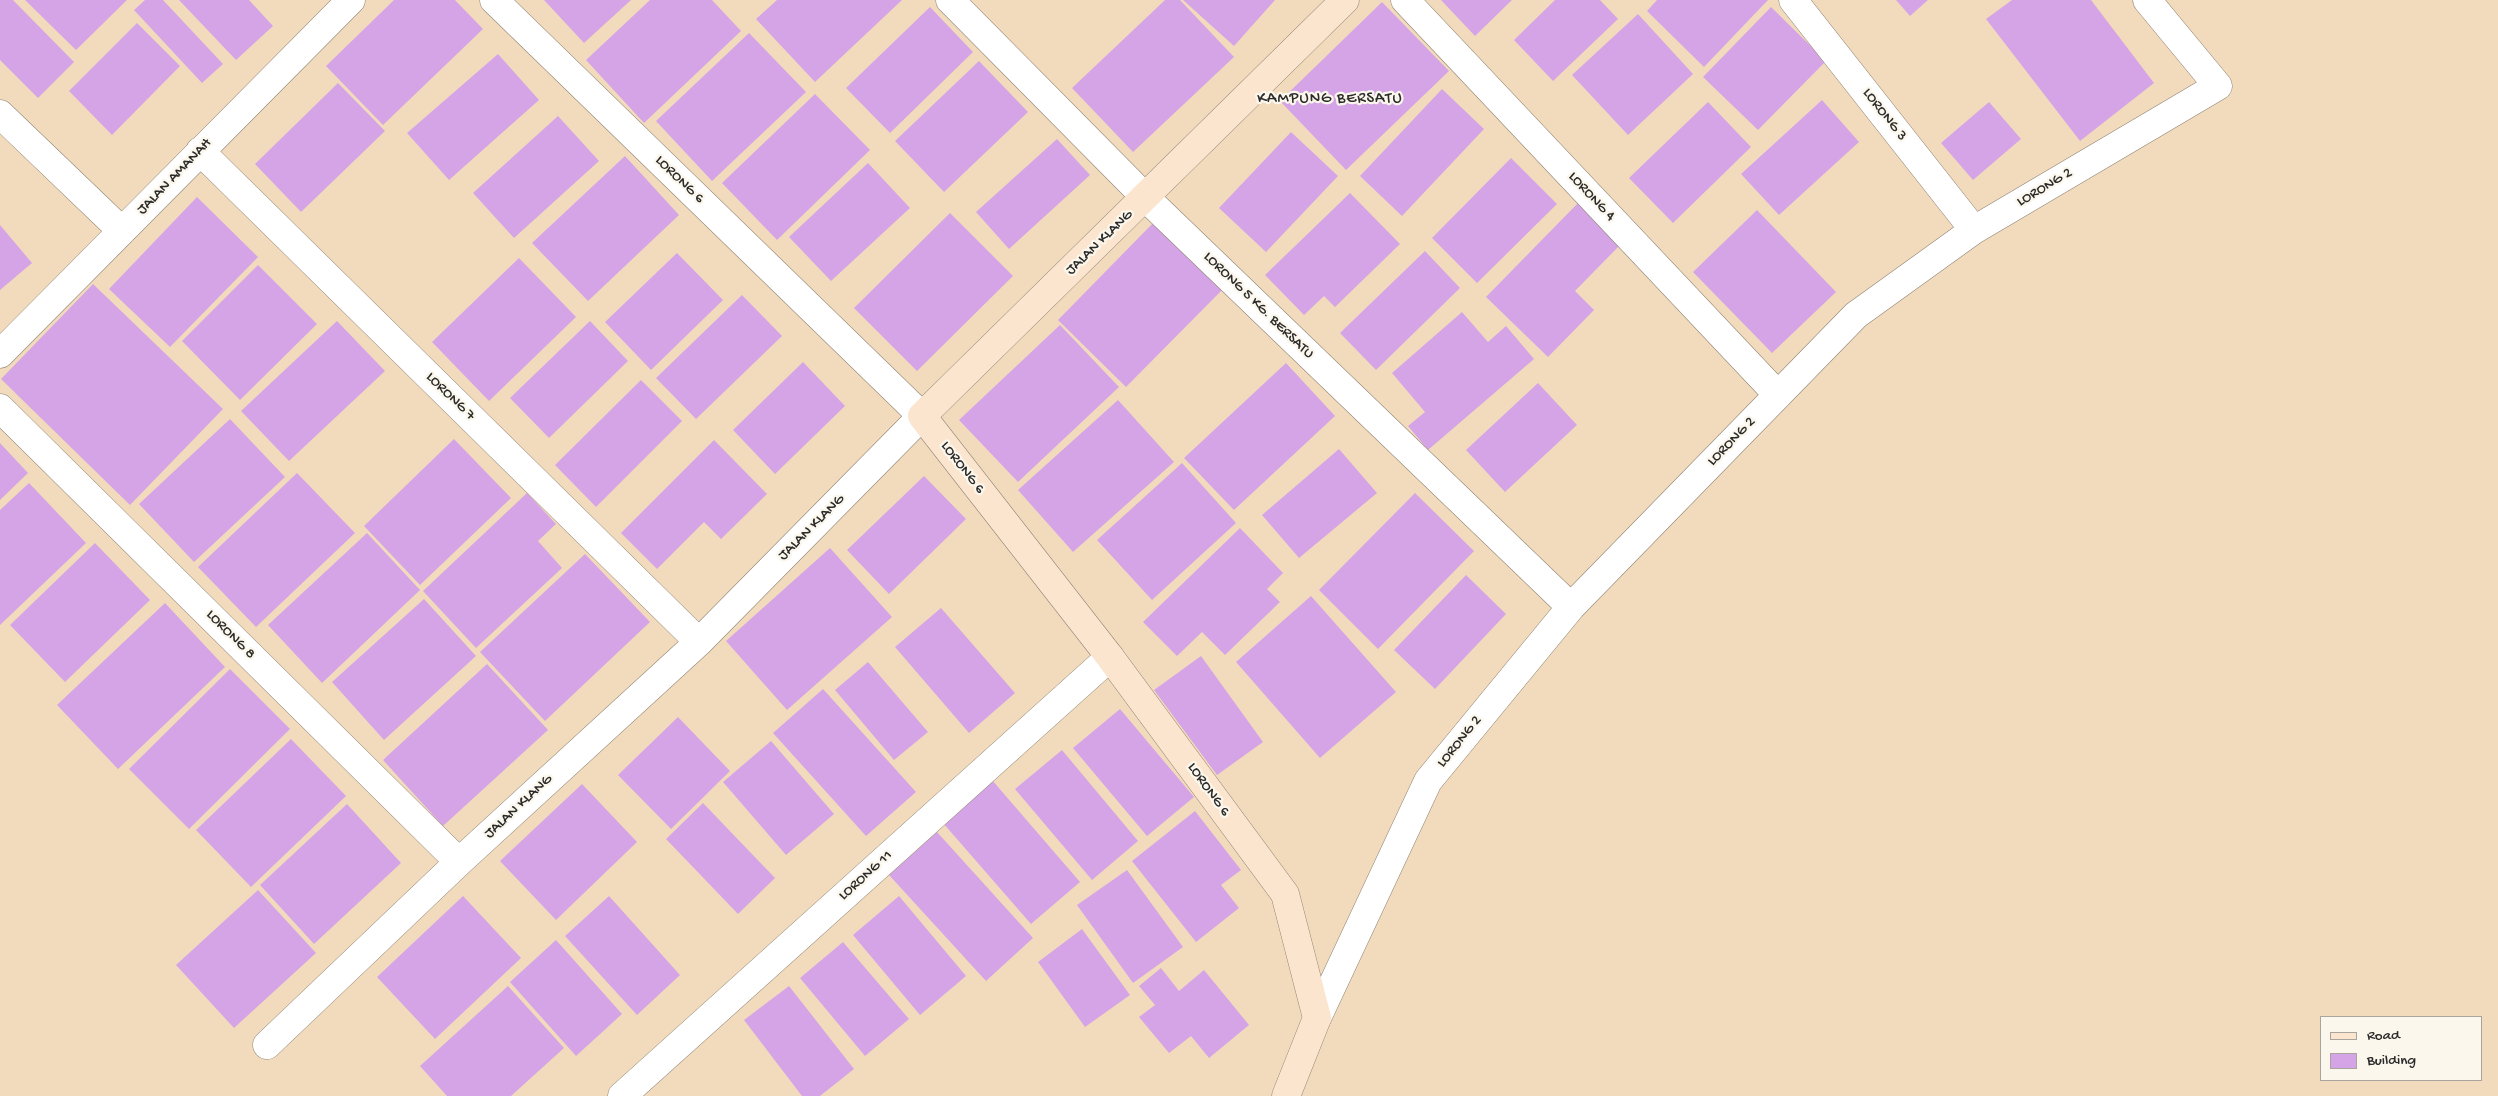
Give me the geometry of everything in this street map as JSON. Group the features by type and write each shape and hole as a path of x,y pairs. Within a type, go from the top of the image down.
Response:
{"street":[{"name":"JALAN AMANAH","path":"0,354 350,0"},
{"name":"LORONG 6","path":"494,0 922,416 1110,657 1285,894 1317,1018"},
{"name":"LORONG 5 KG. BERSATU","path":"950,0 1146,198 1571,607"},
{"name":"JALAN KLANG","path":"267,1045 460,862 700,642 922,416 1146,198 1345,0"},
{"name":"LORONG 4","path":"1405,0 1778,395"},
{"name":"LORONG 3","path":"1793,0 1974,230"},
{"name":"LORONG 2","path":"1317,1018 1428,781 1571,607 1856,314 1974,230 2218,86 2147,0"},
{"path":"0,114 122,232"},
{"name":"LORONG 7","path":"200,151 700,642"},
{"name":"LORONG 8","path":"0,408 460,862"},
{"name":"LORONG 11","path":"622,1096 1110,657"},
{"path":"1286,1096 1317,1018"}],"building":[{"path":"0,0 13,0 74,62 38,98 0,60"},
{"path":"25,0 127,0 76,50"},
{"path":"145,0 163,0 223,64 202,83 134,10"},
{"path":"179,0 249,0 273,26 236,60"},
{"path":"394,0 455,0 483,29 383,125 326,66"},
{"path":"544,0 631,0 584,43"},
{"path":"650,0 712,0 741,31 644,123 586,60"},
{"path":"777,0 902,0 815,82 756,19"},
{"path":"1165,0 1180,0 1234,57 1133,152 1072,88"},
{"path":"1183,0 1275,0 1234,46"},
{"path":"1441,0 1512,0 1475,36"},
{"path":"1555,0 1600,0 1618,19 1553,81 1514,40"},
{"path":"1657,0 1768,0 1704,67 1647,11"},
{"path":"1896,0 1928,0 1910,16"},
{"path":"2012,0 2091,0 2154,83 2080,141 1986,19"},
{"path":"1382,2 1449,71 1346,170 1280,101"},
{"path":"930,7 973,52 890,133 846,88"},
{"path":"1771,7 1826,61 1758,130 1703,77"},
{"path":"1638,14 1693,74 1628,135 1572,75"},
{"path":"137,23 180,66 112,135 69,91"},
{"path":"749,33 806,92 712,181 656,121"},
{"path":"498,54 539,100 449,180 407,133"},
{"path":"979,61 1028,112 944,192 895,141"},
{"path":"338,83 385,131 301,212 255,164"},
{"path":"1442,89 1484,129 1402,216 1360,176"},
{"path":"815,94 870,150 777,240 722,183"},
{"path":"1822,100 1859,142 1779,215 1741,174"},
{"path":"1708,102 1751,147 1673,223 1629,178"},
{"path":"1989,102 2021,139 1973,180 1941,143"},
{"path":"558,116 599,161 514,238 473,193"},
{"path":"1291,132 1338,176 1266,252 1219,208"},
{"path":"1057,139 1090,175 1009,249 976,212"},
{"path":"625,156 679,215 588,301 532,243"},
{"path":"1511,158 1557,204 1477,283 1432,238"},
{"path":"868,163 910,208 831,281 789,237"},
{"path":"1350,193 1400,244 1335,307 1324,296 1304,315 1265,275"},
{"path":"197,197 258,257 170,347 109,289"},
{"path":"1579,202 1621,244 1575,291 1594,310 1548,357 1486,297"},
{"path":"1757,210 1836,292 1772,353 1693,272"},
{"path":"950,213 1013,276 917,371 854,308"},
{"path":"1155,221 1224,288 1126,387 1058,320"},
{"path":"0,225 32,263 0,290"},
{"path":"1425,251 1460,288 1376,370 1340,333"},
{"path":"677,253 723,300 651,370 605,322"},
{"path":"519,258 576,317 489,401 432,342"},
{"path":"258,265 317,324 240,400 182,341"},
{"path":"93,284 223,409 130,505 1,379"},
{"path":"742,295 782,336 696,419 656,378"},
{"path":"1462,312 1488,342 1506,326 1534,359 1428,450 1408,426 1425,412 1392,373"},
{"path":"337,321 385,371 289,461 241,411"},
{"path":"590,321 628,361 549,438 510,398"},
{"path":"1060,325 1119,387 1018,482 959,420"},
{"path":"803,362 845,406 775,474 733,430"},
{"path":"1286,363 1335,416 1234,510 1184,458"},
{"path":"641,380 682,421 596,507 555,465"},
{"path":"1538,383 1577,425 1505,492 1466,450"},
{"path":"1118,400 1174,462 1073,552 1018,490"},
{"path":"230,419 285,477 194,562 139,504"},
{"path":"454,439 511,498 420,585 364,526"},
{"path":"714,440 767,494 721,539 704,522 657,569 621,533"},
{"path":"0,443 28,473 0,500"},
{"path":"1339,449 1377,493 1299,558 1262,515"},
{"path":"1182,463 1236,523 1152,600 1097,540"},
{"path":"297,473 355,533 256,627 198,567"},
{"path":"924,476 966,519 889,594 847,550"},
{"path":"29,483 86,543 0,625 0,510"},
{"path":"527,493 556,524 538,541 562,568 476,648 423,591"},
{"path":"1415,493 1474,551 1378,649 1319,590"},
{"path":"1240,528 1283,573 1267,589 1280,602 1225,655 1202,632 1177,656 1143,622"},
{"path":"367,533 420,590 322,683 268,625"},
{"path":"95,543 150,600 65,682 10,625"},
{"path":"830,548 892,617 787,710 726,641"},
{"path":"585,554 650,622 545,721 480,652"},
{"path":"1466,575 1506,614 1435,689 1394,650"},
{"path":"1311,596 1396,692 1320,758 1236,662"},
{"path":"424,599 476,656 384,740 332,682"},
{"path":"165,603 225,667 118,769 57,705"},
{"path":"941,608 1015,693 969,733 895,647"},
{"path":"1201,656 1263,742 1217,775 1154,690"},
{"path":"868,662 928,732 894,760 835,690"},
{"path":"487,664 548,730 443,826 383,760"},
{"path":"230,669 290,729 189,829 129,769"},
{"path":"823,689 916,792 866,836 773,733"},
{"path":"1120,709 1194,797 1147,836 1073,748"},
{"path":"678,717 730,771 671,829 618,775"},
{"path":"291,739 346,796 251,887 196,830"},
{"path":"771,741 834,814 786,855 723,782"},
{"path":"1062,750 1138,841 1092,880 1015,789"},
{"path":"992,780 1080,882 1031,924 943,823"},
{"path":"582,784 637,842 556,920 500,861"},
{"path":"703,803 775,878 738,914 666,839"},
{"path":"347,804 401,863 314,944 260,885"},
{"path":"1195,811 1241,870 1221,885 1239,908 1196,942 1132,861"},
{"path":"937,832 1033,938 986,981 889,875"},
{"path":"1127,870 1183,947 1133,983 1077,905"},
{"path":"258,890 316,953 234,1028 176,965"},
{"path":"463,896 521,958 435,1039 377,977"},
{"path":"609,896 680,975 637,1015 565,936"},
{"path":"899,896 966,976 920,1015 853,935"},
{"path":"1082,929 1130,995 1085,1027 1038,962"},
{"path":"556,940 622,1014 576,1056 510,982"},
{"path":"843,942 909,1019 865,1056 800,978"},
{"path":"1161,968 1179,991 1204,970 1249,1025 1209,1058 1191,1036 1169,1053 1139,1017 1155,1005 1139,986"},
{"path":"508,986 564,1048 511,1096 447,1096 420,1066"},
{"path":"789,986 854,1069 820,1096 802,1096 744,1020"}],"district":[{"name":"KAMPUNG BERSATU","path":"1330,100"}]}
